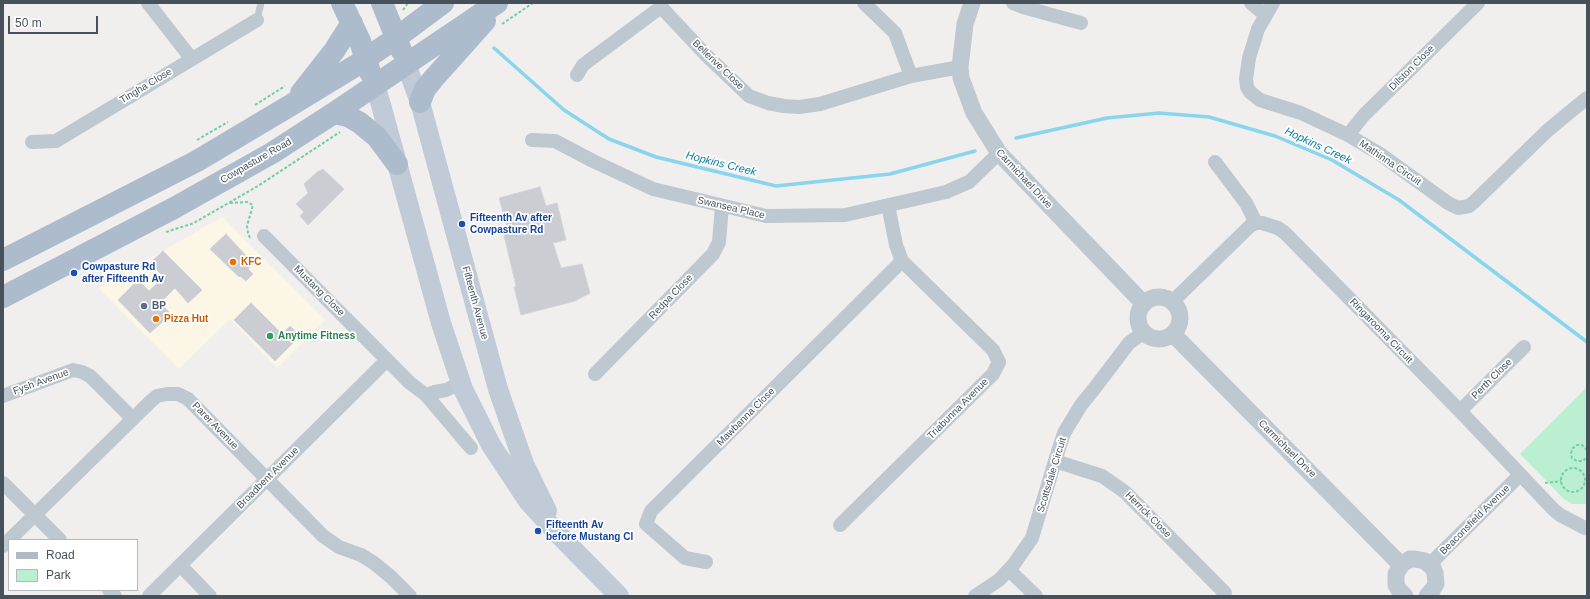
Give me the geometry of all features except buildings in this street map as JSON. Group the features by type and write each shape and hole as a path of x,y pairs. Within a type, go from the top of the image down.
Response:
{"main road":[{"path":"342,3 360,41 374,85"},
{"path":"382,3 406,64"},
{"name":"Cowpasture Road","path":"3,297 174,208 272,153 497,3"},
{"path":"420,102 425,89 434,78 503,3"},
{"path":"3,260 197,161 291,105 366,59 396,38 427,5"},
{"path":"291,105 334,51 352,23"},
{"name":"Fifteenth Avenue","path":"406,64 420,102 498,389 524,464 560,536"},
{"name":"Fifteenth Avenue","path":"374,85 381,105 441,323 461,383 490,445 528,501 560,536 620,596"},
{"path":"334,113 348,116 360,123 377,137 397,164"}],"street":[{"path":"148,3 191,58"},
{"path":"864,3 895,33 911,76"},
{"name":"Carmichael Drive","path":"972,3 963,36 960,67 961,78 974,113 998,153 1144,304"},
{"path":"1013,3 1081,23"},
{"path":"1251,3 1265,15"},
{"name":"Mathinna Circuit","path":"1273,3 1265,15 1252,44 1246,79 1250,92 1260,100 1301,113 1348,135 1380,154 1453,206 1464,208 1474,202 1547,131 1586,101"},
{"name":"Dilston Close","path":"1348,135 1364,115 1478,3"},
{"name":"Bellerive Close","path":"578,75 583,65 660,8 749,96 768,103 799,107 820,104 911,76 960,67"},
{"name":"Tingha Close","path":"32,142 56,140 191,58 257,20"},
{"name":"Swansea Place","path":"532,140 556,141 593,161 653,189 766,216 845,214 946,192 969,182 998,153"},
{"path":"1172,302 1246,230 1256,223 1246,204 1214,162"},
{"name":"Triabunna Avenue","path":"840,525 993,374 999,362 993,350 902,261 896,245 888,205"},
{"name":"Redpa Close","path":"595,374 713,254 719,242 722,206"},
{"name":"Ringarooma Circuit","path":"1256,223 1270,224 1285,233 1460,411 1553,510 1564,518 1585,528"},
{"name":"Mustang Close","path":"264,236 410,383 426,395 471,448"},
{"name":"Mawbanna Close","path":"706,562 685,558 646,524 651,512 902,261"},
{"path":"1157,298 1162,298 1172,302 1179,312 1180,318 1177,328 1173,334 1160,339 1154,338 1144,332 1138,319 1139,312 1144,304 1157,298"},
{"name":"Scottsdale Circuit","path":"975,596 999,580 1009,570 1032,538 1064,433 1081,405 1129,343 1144,332"},
{"name":"Carmichael Drive","path":"1173,334 1401,565"},
{"name":"Perth Close","path":"1460,411 1524,347"},
{"name":"Broadbent Avenue","path":"149,596 387,360"},
{"name":"Fysh Avenue","path":"3,396 73,370 90,376 133,418"},
{"path":"426,395 446,390 461,383"},
{"name":"Parer Avenue","path":"10,539 157,396 178,394 188,399 323,536 339,548 361,555 374,563 410,596"},
{"name":"Herrick Close","path":"1055,461 1102,476 1125,492 1225,593"},
{"name":"Beaconsfield Avenue","path":"1430,564 1520,475"},
{"path":"3,483 59,539"},
{"path":"1402,595 1396,585 1398,570 1405,562 1415,559 1420,559 1430,564 1433,568 1436,584 1430,595"},
{"path":"180,566 210,596"},
{"path":"1009,570 1036,596"}],"lane":[{"path":"257,20 261,3"}],"path":[{"path":"408,3 427,5"},
{"path":"229,203 247,202 253,206 247,226 248,233 250,238 264,236"},
{"path":"1587,450 1582,445 1577,445 1573,448 1571,453 1572,458 1577,461 1583,461 1587,457"},
{"path":"1573,468 1580,470 1585,481 1582,488 1571,491 1564,488 1561,481 1563,474 1569,469 1573,468"}],"shaded area":[{"path":"222,217 325,320 277,368 230,319 179,369 98,288"}],"green space":[{"path":"1587,387 1587,504 1572,504 1564,499 1520,454"}],"waterway":[{"name":"Hopkins Creek","path":"494,48 564,110 609,139 656,157 776,186 890,174 975,151"},
{"name":"Hopkins Creek","path":"1016,138 1107,118 1159,113 1209,117 1275,136 1332,160 1399,200 1587,342"}],"place":[{"name":"Fifteenth Av after Cowpasture Rd","path":"462,224"},
{"name":"KFC","path":"233,262"},
{"name":"Cowpasture Rd after Fifteenth Av","path":"74,273"},
{"name":"BP","path":"144,306"},
{"name":"Pizza Hut","path":"156,319"},
{"name":"Anytime Fitness","path":"270,336"},
{"name":"Fifteenth Av before Mustang Cl","path":"538,531"}]}
